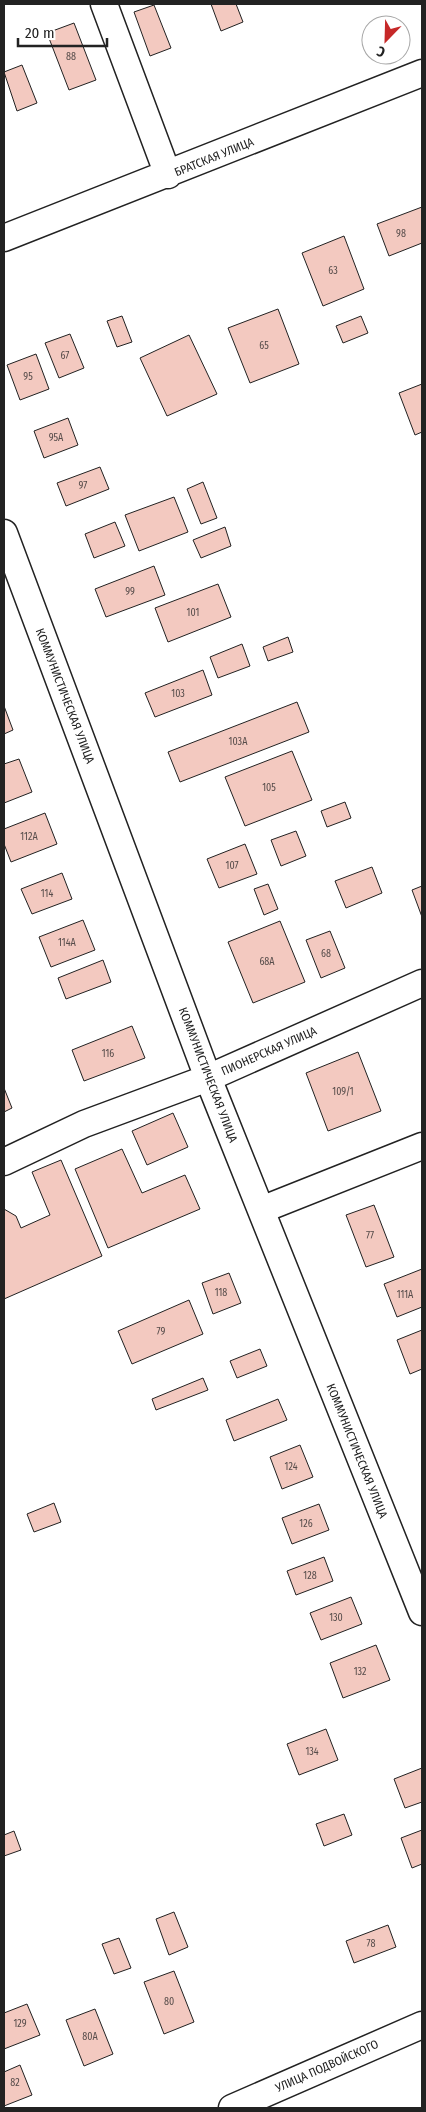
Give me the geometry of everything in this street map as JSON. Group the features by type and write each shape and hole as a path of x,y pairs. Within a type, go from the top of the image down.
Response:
{"street":[{"path":"104,4 168,175"},
{"name":"БРАТСКАЯ УЛИЦА","path":"4,238 168,175 422,73"},
{"name":"КОММУНИСТИЧЕСКАЯ УЛИЦА","path":"4,533 208,1078 422,1612"},
{"name":"ПИОНЕРСКАЯ УЛИЦА","path":"4,1162 84,1124 208,1078 422,984"},
{"path":"261,1210 422,1146"},
{"name":"УЛИЦА ПОДВОЙСКОГО","path":"232,2108 422,2024"}],"building":[{"path":"211,4 236,4 243,22 221,31"},
{"path":"154,5 171,48 150,56 134,12"},
{"path":"74,23 96,80 69,90 47,33"},
{"path":"22,65 37,103 17,111 4,72"},
{"path":"422,207 422,243 389,256 377,224"},
{"path":"344,236 364,289 323,306 302,253"},
{"path":"278,309 299,364 250,383 228,328"},
{"path":"122,316 132,342 117,347 107,321"},
{"path":"361,316 368,333 343,343 336,326"},
{"path":"70,334 84,368 59,378 45,343"},
{"path":"189,335 217,394 167,416 140,358"},
{"path":"36,354 49,389 20,400 7,365"},
{"path":"422,384 422,432 415,435 399,393"},
{"path":"68,418 78,445 44,458 34,431"},
{"path":"100,467 109,489 66,506 57,483"},
{"path":"203,482 217,518 201,524 187,489"},
{"path":"174,497 188,532 139,551 125,515"},
{"path":"115,522 125,546 94,558 85,534"},
{"path":"225,527 231,546 201,558 193,540"},
{"path":"154,566 165,595 106,617 95,589"},
{"path":"218,584 231,617 168,642 155,608"},
{"path":"288,637 293,652 268,661 263,647"},
{"path":"242,644 250,666 218,678 210,657"},
{"path":"203,670 212,695 155,717 145,693"},
{"path":"297,702 309,732 180,782 168,752"},
{"path":"4,706 13,730 4,734"},
{"path":"292,751 312,800 245,826 225,777"},
{"path":"19,759 32,792 4,803 4,764"},
{"path":"345,802 351,818 327,827 321,811"},
{"path":"45,813 57,844 11,862 4,844 4,829"},
{"path":"296,831 306,856 281,866 271,840"},
{"path":"245,844 257,874 219,888 207,859"},
{"path":"372,867 382,893 346,908 335,881"},
{"path":"62,873 72,899 32,914 21,889"},
{"path":"268,884 278,909 264,915 254,889"},
{"path":"422,886 422,917 412,890"},
{"path":"83,920 95,950 51,967 39,937"},
{"path":"280,921 305,982 253,1003 228,942"},
{"path":"330,931 345,968 321,978 306,940"},
{"path":"103,960 111,982 66,999 58,978"},
{"path":"132,1026 145,1058 84,1081 72,1050"},
{"path":"358,1052 381,1111 328,1131 306,1073"},
{"path":"4,1088 12,1108 4,1112"},
{"path":"173,1113 188,1147 147,1165 132,1131"},
{"path":"122,1149 142,1193 185,1175 200,1209 108,1248 75,1169"},
{"path":"61,1160 102,1256 4,1299 4,1209 16,1216 21,1228 50,1215 32,1172"},
{"path":"374,1205 394,1257 366,1267 346,1215"},
{"path":"422,1269 422,1307 397,1317 384,1284"},
{"path":"229,1273 241,1303 213,1314 202,1283"},
{"path":"189,1300 203,1334 132,1364 118,1331"},
{"path":"422,1330 422,1369 410,1374 397,1340"},
{"path":"260,1349 267,1366 237,1378 230,1361"},
{"path":"203,1378 208,1390 156,1410 152,1399"},
{"path":"278,1399 287,1420 234,1441 226,1420"},
{"path":"300,1445 313,1477 282,1489 270,1457"},
{"path":"54,1503 61,1522 34,1532 27,1514"},
{"path":"319,1504 329,1530 292,1544 282,1518"},
{"path":"324,1557 333,1581 296,1595 287,1571"},
{"path":"351,1597 362,1624 321,1640 310,1613"},
{"path":"376,1645 390,1680 343,1698 330,1663"},
{"path":"326,1729 338,1760 299,1775 287,1744"},
{"path":"422,1768 422,1802 405,1808 394,1779"},
{"path":"344,1814 352,1835 324,1846 316,1824"},
{"path":"422,1830 422,1864 412,1868 401,1838"},
{"path":"14,1831 21,1850 4,1856 4,1835"},
{"path":"174,1912 188,1947 169,1955 156,1919"},
{"path":"388,1925 396,1947 354,1963 346,1941"},
{"path":"119,1938 131,1968 114,1974 102,1944"},
{"path":"174,1971 194,2022 164,2034 144,1982"},
{"path":"27,2004 40,2035 4,2049 4,2013"},
{"path":"95,2009 113,2054 84,2066 66,2020"},
{"path":"20,2065 32,2095 4,2106 4,2072"}]}
